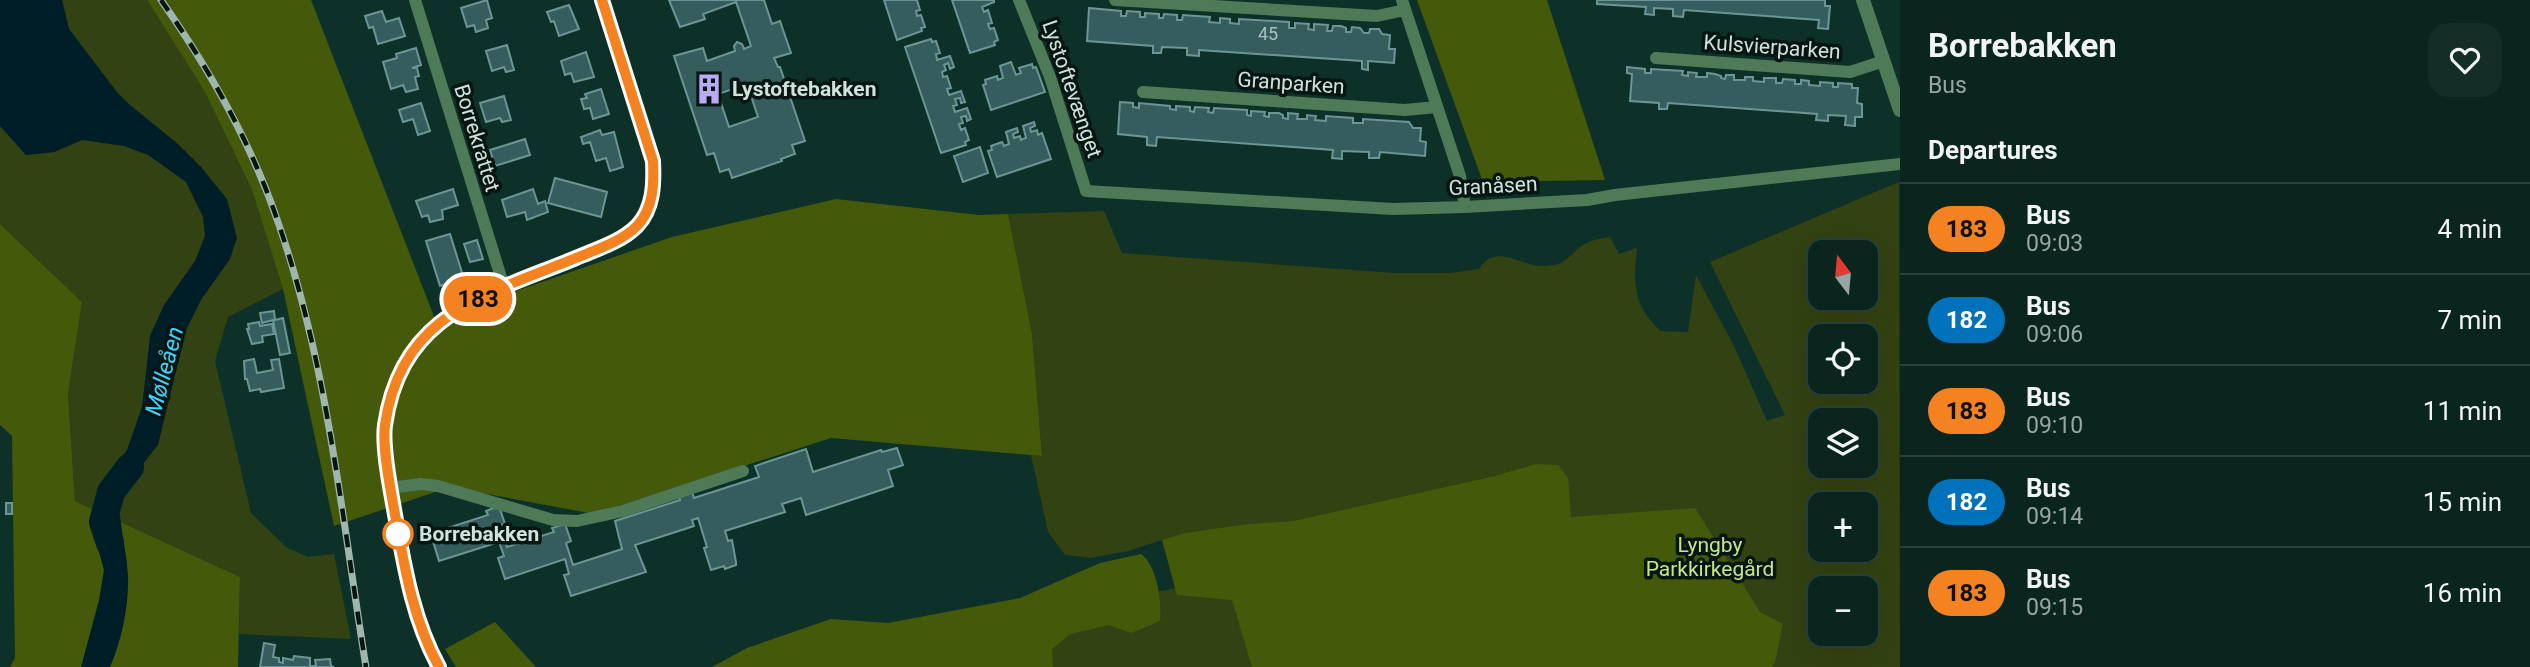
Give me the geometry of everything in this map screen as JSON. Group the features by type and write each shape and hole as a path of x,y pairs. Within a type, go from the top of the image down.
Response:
{"street":[{"name":"Borrekrattet","path":"415,0 504,287"},
{"path":"439,667 410,596 390,488 384,428 394,386 405,363 424,336 447,315 504,287 616,241 638,225 649,206 655,186 653,161 602,0"},
{"name":"Lystoftevænget","path":"1019,0 1050,77 1086,191"},
{"path":"1115,0 1377,16 1404,5 1460,176 1465,207"},
{"path":"1863,0 1900,110"},
{"name":"Kulsvierparken","path":"1656,58 1850,72 1884,61"},
{"name":"Granparken","path":"1143,92 1405,110 1437,107"},
{"name":"Granåsen","path":"1086,191 1393,209 1465,207 1587,200 1900,164"},
{"path":"390,488 421,484 438,486 553,520 577,521 623,511 743,471"}],"green space":[{"path":"62,0 147,0 205,92 252,190 283,289 228,317 215,361 251,513 286,547 308,557 334,554 351,639 239,634 240,577 75,501 68,394 82,302 0,224 0,126 26,155 54,152 82,140 116,91 69,29"},
{"path":"147,0 311,0 435,319 672,237 836,199 979,215 1008,214 1032,333 1042,456 831,438 594,514 450,487 334,526 283,289 252,190 205,92"},
{"path":"1417,0 1547,0 1605,180 1483,182"},
{"name":"Lyngby Parkkirkegård","path":"1899,182 1900,667 882,667 1116,599 1245,576 1535,464 1494,476 1293,521 1184,533 1128,551 1091,558 1065,555 1048,532 1031,455 1042,456 1032,333 1008,214 1104,211 1122,253 1394,273 1450,273 1479,269 1486,261 1501,256 1534,265 1559,264 1589,242 1610,237 1619,254 1637,248 1637,293 1645,312 1661,331 1688,332 1696,275 1734,346 1767,421 1785,415 1710,262"},
{"path":"0,224 82,302 68,394 75,501 240,577 238,667 10,667 15,658 12,436 0,425"},
{"name":"Lyngby Parkkirkegård","path":"1535,464 1558,465 1568,478 1571,517 1695,508 1760,612 1783,624 1772,667 1252,667 1232,600 1177,595 1162,540 1184,533 1293,521 1494,476"},
{"path":"1141,554 1155,575 1160,621 1131,633 1109,625 1070,634 1052,649 1053,667 712,667 747,648 831,619 888,623 1020,598 1100,563"},
{"path":"495,622 536,667 456,667 445,649"}],"water":[{"path":"0,0 62,0 69,29 116,91 178,144 227,199 237,238 230,259 201,300 186,330 158,445 127,484 121,503 100,495 103,482 127,450 142,407 150,336 164,305 195,261 205,236 203,217 186,182 148,155 124,146 82,140 54,152 26,155 0,126"},
{"path":"96,504 120,515 127,568 126,610 110,667 81,667 104,570 91,523"}],"building":[{"path":"487,0 492,18 486,20 488,28 476,32 474,25 467,27 461,8"},
{"name":"Lystoftebakken","path":"669,0 764,0 772,24 780,21 791,53 774,58 780,67 805,141 792,145 795,154 732,178 729,169 720,172 714,153 707,155 674,56 703,48 707,61 735,51 737,42 742,44 744,49 751,46 736,2 703,14 705,19 680,27","holes":["747,84 758,117 729,127 718,94"]},
{"path":"884,0 917,0 920,10 916,11 917,16 921,15 925,27 921,28 922,31 897,40"},
{"path":"952,0 994,0 982,7 984,12 988,10 992,23 988,24 990,29 994,28 998,40 994,42 995,45 970,53"},
{"path":"1597,0 1825,0 1825,6 1830,6 1828,29 1818,28 1819,20 1684,10 1683,17 1673,16 1673,9 1654,8 1654,15 1645,14 1646,7 1597,4"},
{"path":"569,5 579,29 559,36 554,21 551,22 547,12"},
{"path":"1089,8 1121,11 1121,16 1126,16 1127,11 1140,12 1140,17 1145,17 1145,13 1159,14 1159,18 1163,18 1164,14 1177,15 1177,20 1182,20 1183,15 1210,17 1209,22 1220,23 1220,18 1239,24 1239,19 1289,22 1289,28 1295,28 1295,23 1309,24 1308,29 1314,30 1314,24 1328,25 1327,31 1332,31 1333,26 1346,28 1346,32 1351,32 1352,27 1360,28 1364,33 1369,33 1370,29 1379,29 1382,34 1390,35 1389,49 1395,49 1394,63 1368,61 1368,70 1362,69 1362,61 1199,50 1199,56 1187,55 1187,48 1162,47 1161,53 1153,53 1153,46 1087,41"},
{"path":"382,11 386,22 399,18 405,36 378,44 373,27 369,28 365,16"},
{"path":"931,39 932,42 936,41 940,53 936,54 937,60 950,56 954,67 950,69 948,63 944,65 946,70 942,72 943,77 947,76 951,88 947,89 949,95 961,91 965,102 961,103 960,98 955,99 955,112 967,108 971,119 967,121 966,116 961,117 963,123 959,124 961,130 965,128 969,140 965,142 966,145 941,153 905,47"},
{"path":"507,45 514,70 506,72 504,67 492,71 486,51"},
{"path":"416,48 421,65 412,68 417,68 419,76 415,77 418,89 406,92 403,85 391,89 383,62 397,58 396,54"},
{"path":"586,52 594,77 574,82 571,73 565,75 561,61"},
{"path":"1011,62 1016,75 1021,73 1019,68 1032,64 1033,68 1036,67 1045,92 991,110 983,85 986,84 985,80 997,76 998,80 1003,78 1000,66"},
{"path":"1627,67 1645,69 1645,73 1651,73 1651,69 1683,71 1682,75 1688,76 1688,72 1697,73 1696,77 1707,77 1707,73 1725,79 1726,75 1734,75 1734,80 1753,77 1753,81 1764,82 1764,78 1776,78 1776,83 1782,83 1783,79 1795,80 1795,84 1801,84 1801,80 1809,81 1809,85 1833,83 1833,87 1838,87 1838,83 1852,84 1852,88 1858,88 1857,103 1862,104 1862,117 1855,117 1855,126 1845,125 1846,116 1828,115 1828,121 1816,120 1817,114 1668,103 1667,109 1659,109 1659,103 1630,101 1632,74 1627,73"},
{"path":"601,89 609,114 593,119 590,108 584,109 581,99 587,98 585,94"},
{"path":"504,96 511,120 502,122 500,118 486,122 480,103"},
{"path":"1120,102 1133,103 1133,107 1139,108 1139,103 1170,106 1170,109 1176,110 1176,106 1190,107 1190,111 1194,112 1195,107 1209,108 1208,112 1213,113 1214,108 1247,110 1247,115 1251,116 1251,111 1265,112 1264,116 1269,117 1269,113 1279,113 1288,119 1288,113 1298,114 1297,119 1307,119 1307,115 1316,116 1315,120 1326,121 1326,116 1353,118 1353,123 1363,123 1363,119 1409,122 1413,128 1421,128 1420,141 1426,142 1425,156 1380,152 1379,158 1369,158 1369,152 1342,151 1342,159 1332,158 1333,150 1157,137 1156,146 1147,145 1147,137 1118,134"},
{"path":"421,103 430,131 418,135 413,119 403,122 399,110"},
{"path":"1034,122 1035,126 1030,128 1031,132 1037,130 1038,135 1042,133 1051,159 997,177 988,151 992,150 991,146 1002,142 1004,146 1009,144 1006,132 1017,128 1018,132 1013,134 1014,138 1026,138 1023,126"},
{"path":"600,130 602,135 614,132 623,167 610,171 606,158 596,161 590,142 583,144 581,137"},
{"path":"525,139 530,155 495,166 490,150"},
{"path":"980,147 988,173 963,182 954,156"},
{"path":"555,178 607,192 601,217 548,203"},
{"path":"453,189 458,205 442,210 443,219 430,222 428,215 422,217 416,201"},
{"path":"533,189 538,204 545,201 548,212 527,220 525,212 507,217 502,200"},
{"path":"450,234 464,279 440,286 426,241"},
{"path":"477,240 483,259 470,262 464,244"},
{"path":"274,311 275,320 283,318 290,353 280,355 273,320 262,323 260,313"},
{"path":"259,322 260,326 272,324 274,334 262,336 263,342 252,344 248,324"},
{"path":"254,359 257,373 273,370 271,360 279,359 284,388 250,391 245,379 244,361"},
{"path":"897,448 903,465 888,470 893,486 806,515 801,498 782,504 785,512 725,531 728,541 732,540 736,565 725,569 724,566 711,570 698,518 692,520 694,526 635,545 646,572 571,596 564,575 569,574 565,559 505,579 498,558 504,556 499,542 439,561 433,541 441,538 438,531 488,515 486,511 499,506 505,524 500,525 507,547 554,532 552,528 565,524 571,541 566,543 573,565 622,549 615,521 680,500 679,496 692,492 694,498 759,477 755,466 806,449 813,472 881,450 882,452"},
{"path":"6,503 12,503 12,514 6,514"},
{"path":"264,643 275,645 273,657 279,658 279,662 283,663 283,658 293,660 294,656 310,658 310,666 316,666 315,660 330,659 331,666 334,667 260,667"}],"waterway":[{"name":"Mølleåen","path":"110,543 103,522 111,492 130,467"}],"railway":[{"path":"161,0 213,81 243,137 268,195 296,279 322,388 366,667"}],"bus line":[{"name":"183","path":"439,667 410,596 390,488 384,428 394,386 405,363 424,336 447,315 504,287 616,241 638,225 649,206 655,186 653,161 602,0"}],"place":[{"name":"Lystoftebakken","path":"709,89"},
{"name":"Borrebakken","path":"398,534"}]}
